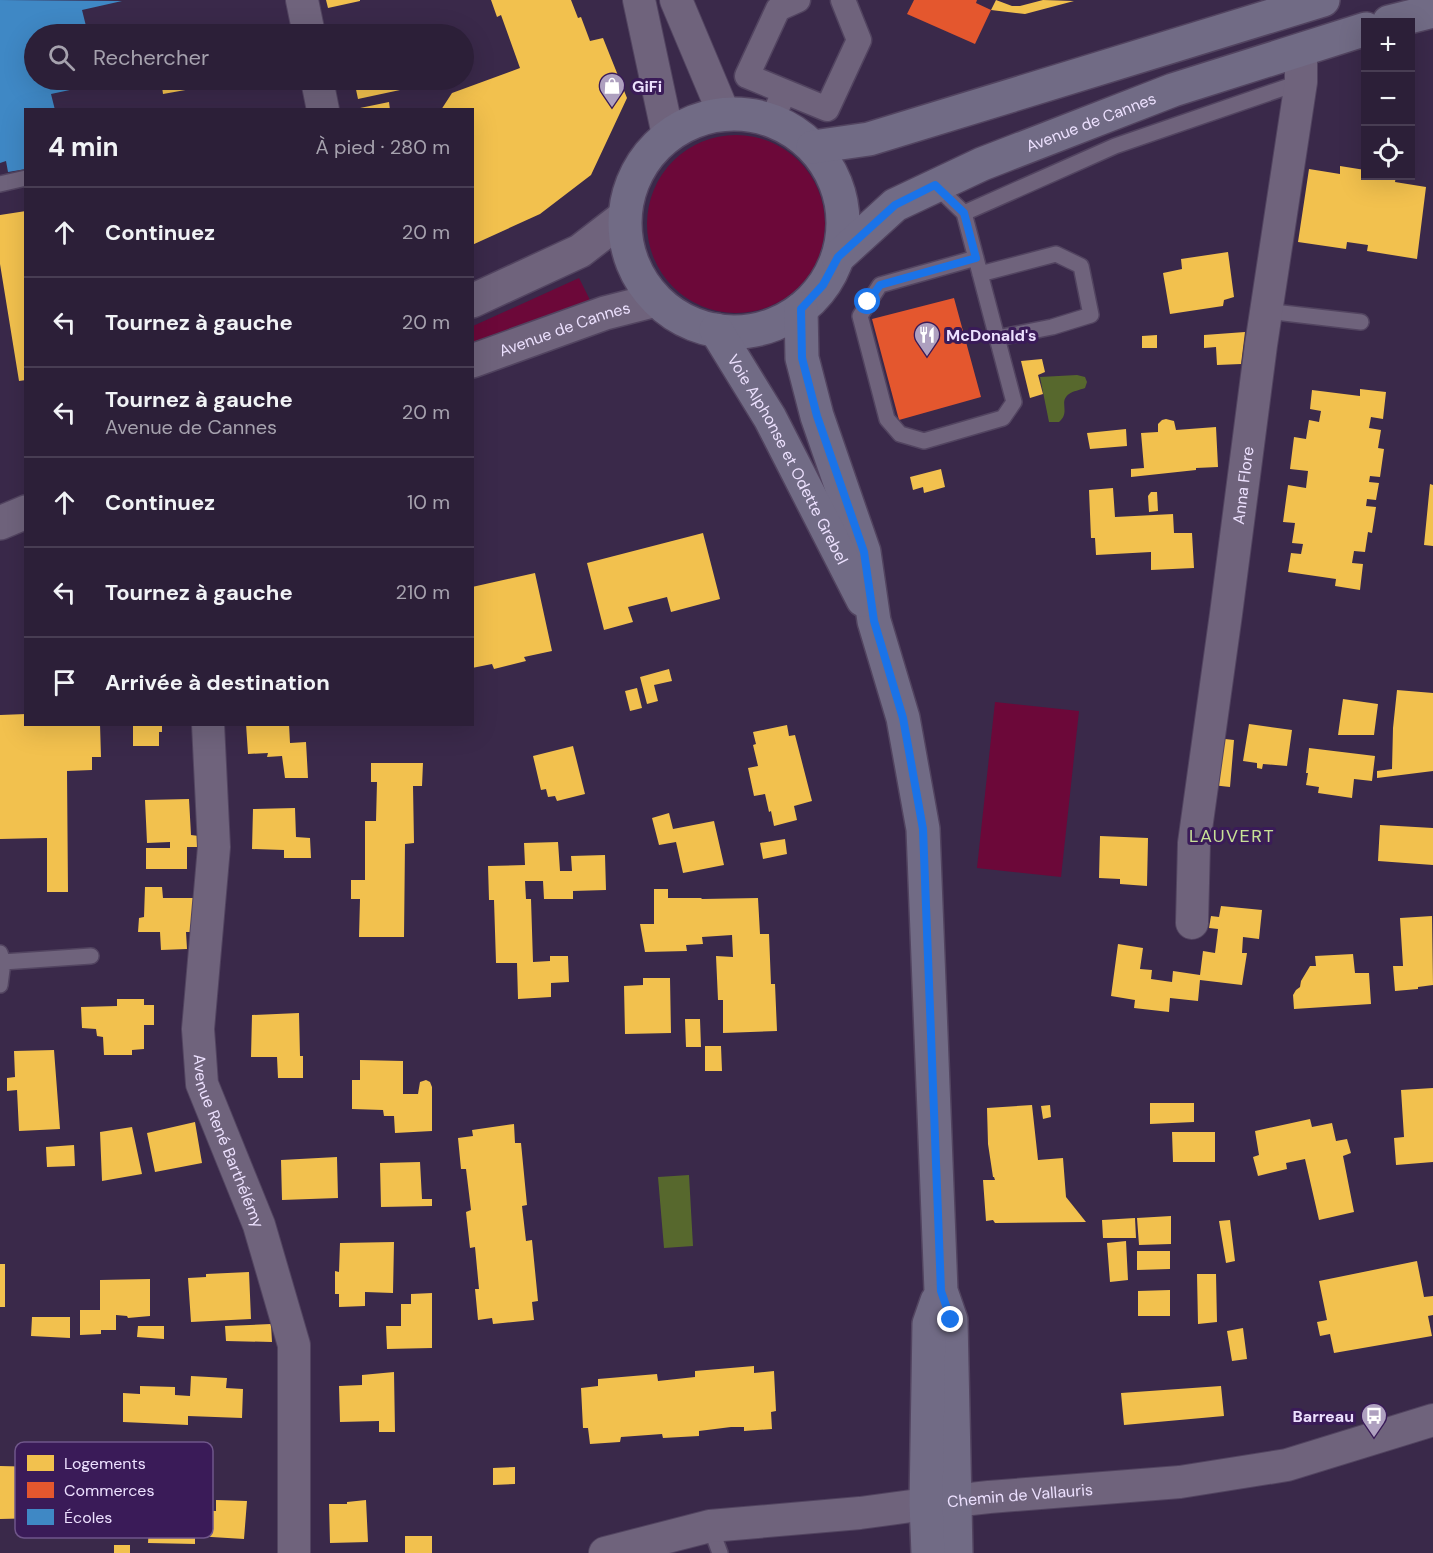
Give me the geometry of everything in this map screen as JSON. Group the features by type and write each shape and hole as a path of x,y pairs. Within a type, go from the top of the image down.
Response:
{"main road":[{"path":"813,147 869,139 1323,0"},
{"path":"1404,18 1433,11"},
{"name":"Avenue de Cannes","path":"838,257 895,205 982,164 1173,90 1301,66 1361,31"},
{"path":"778,106 794,131 813,147 831,171 841,198 843,228 838,257 823,285 801,309 782,321 739,332 694,325 674,314 656,300 642,282 631,261 624,217 630,186 645,158 668,135 695,120 724,114 748,114 778,106"},
{"path":"474,300 580,251 624,217"},
{"name":"Avenue de Cannes","path":"474,360 605,313 656,300"},
{"name":"Voie Alphonse et Odette Grebel","path":"801,309 802,358 817,416 864,552 874,621 903,718 923,829 941,1291 951,1320 941,1502 928,1553"},
{"name":"Voie Alphonse et Odette Grebel","path":"716,330 770,418 874,621"},
{"path":"0,523 24,513"},
{"name":"Voie Alphonse et Odette Grebel","path":"941,1502 956,1553"}],"street":[{"path":"302,0 307,24"},
{"path":"639,0 668,135"},
{"path":"676,0 724,114"},
{"path":"798,0 778,9 747,75 778,106 827,110 859,40 843,0"},
{"path":"649,44 684,58 711,82"},
{"name":"Anna Flore","path":"1192,923 1194,843 1301,66"},
{"path":"319,90 323,108"},
{"name":"Avenue René Barthélémy","path":"208,726 214,848 198,1029 202,1084 259,1224 294,1345 294,1553"},
{"name":"Chemin de Vallauris","path":"605,1553 715,1539 860,1513 941,1502 1180,1482 1287,1465 1433,1420"}],"lane":[{"path":"1392,18 1417,0"},
{"path":"964,213 1301,66"},
{"path":"0,184 24,178"},
{"path":"935,185 964,213 976,258 980,274 1014,402 1003,418 924,441 900,434 887,419 860,316 880,285 976,258"},
{"path":"980,274 1056,254 1081,266 1091,315 1053,327 997,338"},
{"path":"1266,311 1361,322"},
{"path":"0,985 2,958 91,956"}],"shaded area":[{"path":"736,135 770,142 799,161 818,190 825,224 818,258 799,287 770,306 736,313 702,306 673,287 654,258 647,224 654,190 673,161 702,142"},
{"path":"579,278 590,300 474,347 474,326"},
{"path":"1077,375 1085,377 1087,382 1085,388 1072,392 1066,397 1064,415 1059,422 1049,422 1040,377"},
{"path":"995,702 1079,711 1061,877 977,868"},
{"path":"689,1175 693,1246 664,1248 658,1177"}],"building: Logements":[{"path":"326,0 360,0 360,1 328,8"},
{"path":"491,0 571,0 578,18 581,17 590,41 603,38 627,98 591,175 540,214 474,244 474,108 442,108 452,93 460,90 474,90 474,85 520,68 501,15 497,17"},
{"path":"996,0 1012,6 1043,0 1074,1 1025,14 991,10"},
{"path":"162,90 186,90 163,94"},
{"path":"356,90 400,90 358,99"},
{"path":"389,102 390,108 360,108"},
{"path":"1340,166 1361,169 1361,180 1395,180 1395,182 1426,187 1417,259 1367,251 1368,245 1347,242 1346,249 1298,242 1309,169 1340,174"},
{"path":"24,211 24,380 19,381 0,264 0,215"},
{"path":"1228,252 1234,297 1224,300 1223,306 1170,314 1163,273 1182,269 1181,259"},
{"path":"1245,332 1241,364 1217,365 1216,347 1204,348 1204,335"},
{"path":"1157,335 1157,348 1142,348 1142,336"},
{"path":"1042,359 1045,372 1038,375 1043,394 1030,398 1021,361"},
{"path":"1360,389 1386,392 1383,419 1371,417 1369,428 1381,430 1378,448 1384,449 1380,477 1370,476 1369,482 1379,483 1376,500 1367,499 1366,506 1376,507 1372,533 1368,532 1365,552 1354,551 1352,563 1363,564 1360,590 1335,586 1336,579 1288,572 1291,553 1301,554 1303,544 1292,543 1295,523 1283,522 1288,485 1306,488 1308,471 1290,469 1294,437 1306,439 1309,420 1319,422 1321,411 1310,409 1312,390 1360,396"},
{"path":"1166,419 1174,421 1176,430 1216,427 1218,467 1131,477 1131,469 1144,468 1141,433 1158,432 1158,424"},
{"path":"1126,429 1127,446 1090,449 1087,433"},
{"path":"941,469 945,487 924,493 923,487 913,490 910,477"},
{"path":"1430,484 1433,485 1433,546 1424,545"},
{"path":"1113,488 1115,517 1173,514 1174,533 1192,533 1194,568 1151,570 1151,552 1096,555 1095,538 1091,538 1089,490"},
{"path":"1151,492 1157,492 1158,511 1149,512 1148,496"},
{"path":"703,533 720,599 671,612 667,597 628,607 633,622 604,630 587,563"},
{"path":"535,573 552,651 524,657 526,661 494,669 492,664 474,668 474,587"},
{"path":"669,669 672,681 654,685 658,701 647,704 640,677"},
{"path":"637,688 642,708 630,711 625,691"},
{"path":"1397,690 1433,693 1433,771 1377,778 1377,771 1392,769"},
{"path":"1343,699 1378,704 1374,735 1338,735"},
{"path":"24,714 24,726 100,726 101,757 92,757 92,770 67,771 68,892 47,892 47,838 0,839 0,715"},
{"path":"1249,724 1292,730 1287,766 1263,764 1262,769 1257,768 1257,763 1243,761"},
{"path":"787,725 789,736 795,735 812,801 794,806 797,820 774,826 765,794 754,796 748,768 758,766 753,745 756,744 753,732"},
{"path":"133,726 162,726 162,732 159,732 159,746 133,746"},
{"path":"246,726 289,726 290,743 306,742 308,778 285,778 282,756 267,757 268,753 248,754"},
{"path":"1216,738 1234,740 1230,787 1212,785"},
{"path":"573,746 585,794 557,801 555,796 548,797 546,789 541,790 533,756"},
{"path":"1309,748 1375,756 1372,781 1354,779 1352,798 1318,793 1319,787 1306,785"},
{"path":"371,763 423,763 422,786 413,786 414,843 405,844 404,937 359,937 360,899 351,899 351,880 365,880 365,821 376,821 377,782 371,782"},
{"path":"189,799 191,835 199,836 198,847 187,847 187,869 146,869 146,848 170,848 170,842 147,843 145,800"},
{"path":"295,808 296,837 310,838 311,858 284,858 284,850 252,849 253,809"},
{"path":"669,813 673,829 714,821 724,865 683,873 676,842 659,845 652,818"},
{"path":"1380,825 1433,828 1433,865 1378,861"},
{"path":"1100,836 1148,838 1147,886 1120,884 1120,879 1099,878"},
{"path":"785,839 787,854 763,859 760,843"},
{"path":"558,842 560,871 572,871 571,856 605,855 606,890 573,891 573,899 544,899 543,881 525,881 526,899 531,899 533,962 550,961 550,956 568,956 569,982 551,983 551,997 518,999 517,963 496,963 494,900 489,900 488,866 525,865 524,843"},
{"path":"145,887 162,887 163,898 194,898 190,932 186,932 187,949 161,950 160,932 138,932 139,918 144,917"},
{"path":"654,889 668,889 668,898 758,898 760,934 769,934 771,984 775,984 777,1031 723,1033 723,1000 718,1000 716,956 733,957 732,935 702,937 703,944 686,945 687,951 645,952 640,924 654,924"},
{"path":"1221,906 1262,910 1259,939 1243,937 1242,953 1247,953 1242,985 1200,980 1198,1001 1170,998 1169,1012 1134,1008 1135,1000 1111,996 1118,944 1143,948 1140,969 1152,970 1151,979 1172,982 1173,971 1200,975 1203,951 1215,953 1218,929 1209,928 1211,916 1219,917"},
{"path":"1432,916 1433,985 1395,991 1393,966 1403,966 1400,918"},
{"path":"1353,954 1355,973 1369,973 1371,1004 1294,1009 1293,995 1300,987 1310,966 1316,966 1315,956"},
{"path":"643,978 670,978 671,1033 625,1034 624,986 643,985"},
{"path":"117,999 144,999 144,1005 154,1005 154,1025 144,1025 144,1049 132,1050 132,1055 104,1055 103,1037 97,1036 96,1029 82,1028 81,1007 117,1006"},
{"path":"299,1013 303,1078 278,1078 277,1057 251,1057 252,1015"},
{"path":"685,1019 700,1019 701,1047 686,1047"},
{"path":"705,1046 721,1046 722,1071 705,1071"},
{"path":"54,1050 60,1129 19,1131 17,1090 7,1091 7,1078 15,1077 14,1051"},
{"path":"360,1060 403,1061 403,1094 418,1094 420,1082 426,1080 430,1082 432,1131 395,1133 394,1116 384,1116 383,1110 352,1109 352,1080 360,1080"},
{"path":"1433,1088 1433,1162 1396,1165 1394,1138 1404,1137 1401,1090"},
{"path":"1150,1103 1194,1103 1194,1122 1150,1124"},
{"path":"1032,1105 1038,1160 1063,1158 1066,1197 1086,1222 995,1223 993,1220 986,1221 983,1180 995,1180 988,1144 987,1108"},
{"path":"1050,1105 1051,1117 1043,1119 1041,1106"},
{"path":"1310,1119 1312,1127 1332,1123 1336,1141 1347,1139 1351,1153 1343,1156 1354,1212 1319,1220 1305,1159 1286,1163 1287,1169 1258,1176 1253,1157 1259,1155 1255,1131"},
{"path":"195,1122 202,1163 155,1172 147,1133"},
{"path":"514,1124 515,1143 521,1143 527,1205 522,1206 526,1241 532,1240 538,1301 532,1302 534,1320 493,1324 492,1318 478,1320 475,1289 479,1289 475,1247 470,1248 466,1212 471,1210 466,1169 461,1169 458,1138 473,1136 472,1130"},
{"path":"132,1127 142,1174 102,1181 100,1132"},
{"path":"1172,1132 1215,1132 1215,1162 1173,1162"},
{"path":"74,1145 75,1166 47,1167 46,1147"},
{"path":"337,1157 338,1198 282,1200 281,1160"},
{"path":"420,1162 422,1199 432,1199 432,1206 381,1207 380,1163"},
{"path":"1171,1216 1171,1244 1139,1245 1137,1218"},
{"path":"1135,1218 1136,1238 1103,1238 1102,1220"},
{"path":"1230,1220 1235,1261 1226,1263 1219,1221"},
{"path":"1126,1241 1128,1280 1110,1282 1107,1243"},
{"path":"394,1242 393,1293 365,1292 365,1306 339,1307 339,1294 335,1294 335,1271 339,1272 340,1243"},
{"path":"1137,1251 1170,1251 1170,1269 1137,1270"},
{"path":"1417,1261 1424,1297 1433,1296 1433,1315 1428,1316 1432,1336 1334,1353 1330,1334 1320,1336 1317,1322 1327,1320 1319,1281"},
{"path":"0,1264 5,1264 5,1307 0,1307"},
{"path":"249,1272 251,1319 191,1322 188,1278 206,1277 206,1274"},
{"path":"1197,1274 1216,1274 1217,1322 1198,1324"},
{"path":"150,1279 150,1316 128,1318 116,1315 116,1330 101,1330 101,1334 80,1335 80,1310 100,1310 100,1280"},
{"path":"1170,1290 1170,1316 1138,1316 1138,1291"},
{"path":"432,1293 432,1348 387,1349 386,1326 401,1326 401,1304 411,1304 411,1294"},
{"path":"32,1317 70,1317 70,1338 31,1336"},
{"path":"271,1324 272,1342 226,1341 225,1326"},
{"path":"138,1326 164,1326 164,1339 137,1337"},
{"path":"1243,1328 1247,1359 1232,1361 1227,1331"},
{"path":"754,1366 754,1373 774,1371 776,1411 771,1412 772,1429 744,1431 744,1427 731,1427 699,1431 699,1436 663,1438 662,1434 621,1437 620,1442 590,1444 588,1428 583,1428 581,1388 598,1386 598,1379 657,1374 658,1381 695,1377 695,1371"},
{"path":"394,1372 395,1432 379,1432 379,1421 340,1422 339,1386 362,1385 362,1375"},
{"path":"191,1376 227,1378 226,1388 243,1389 242,1418 188,1416 188,1425 123,1422 123,1393 140,1394 140,1386 175,1387 175,1395 190,1396"},
{"path":"1221,1386 1224,1416 1124,1425 1121,1393"},
{"path":"0,1466 15,1466 15,1519 0,1519"},
{"path":"515,1467 515,1484 493,1485 493,1468"},
{"path":"216,1500 247,1501 244,1539 213,1537 213,1511 216,1511"},
{"path":"366,1500 368,1542 330,1543 329,1504 347,1504 347,1502"},
{"path":"405,1536 432,1536 432,1553 405,1553"},
{"path":"148,1538 195,1538 195,1544 148,1543"},
{"path":"114,1545 130,1545 130,1553 114,1553"}],"building: Commerces":[{"path":"914,0 977,0 976,3 991,10 975,44 907,14"},
{"name":"McDonald's","path":"954,298 981,397 899,420 872,319"}],"building: Écoles":[{"path":"0,0 122,1 82,10 86,24 24,24 24,90 70,90 51,94 54,108 24,108 24,169 8,172 6,161 0,163"}],"place":[{"name":"GiFi","path":"612,109"},
{"name":"McDonald's","path":"927,358"},
{"name":"Barreau","path":"1374,1439"}],"district":[{"name":"LAUVERT","path":"1232,836"}],"route":[{"path":"868,302 880,285 976,258 964,213 935,185 895,205 838,257 823,285 801,309 801,335 802,358 817,416 864,552 874,621 903,718 923,829 941,1291 951,1320"}]}
